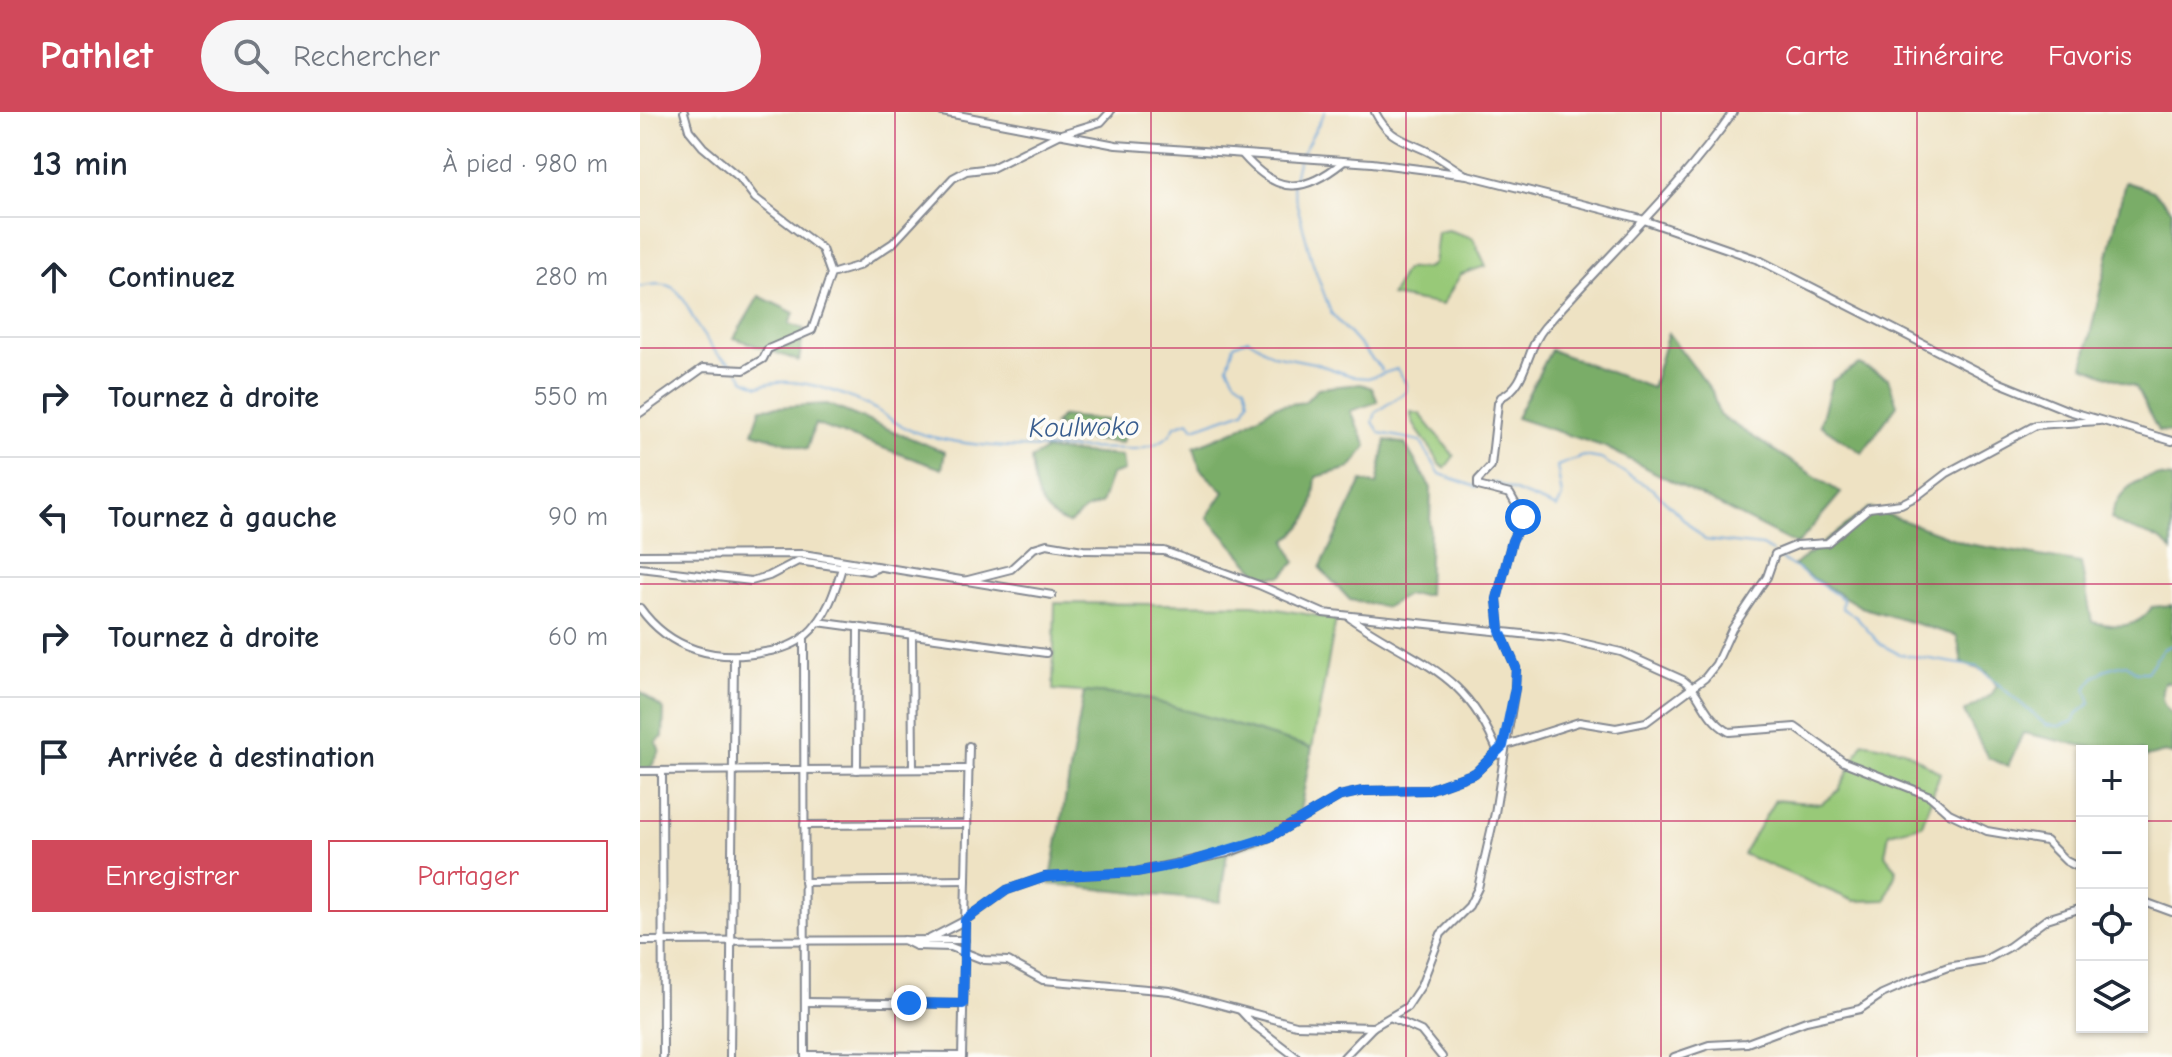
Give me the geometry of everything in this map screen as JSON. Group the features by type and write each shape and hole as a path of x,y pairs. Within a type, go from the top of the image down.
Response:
{"street":[{"path":"640,413 703,368 744,370 763,359 768,349 812,330 831,274 822,249 755,198 740,178 703,147 689,130 684,112"},
{"path":"942,112 1116,145 1467,175 1641,219 1759,260 2000,383 2099,421 2172,441"},
{"path":"831,274 858,266 893,243 953,178 966,171 992,168 1058,135 1101,122 1110,112"},
{"path":"1375,112 1384,130 1394,138 1427,150 1467,175"},
{"path":"1344,1057 1373,1027 1407,1007 1421,986 1441,934 1474,900 1495,813 1500,749 1516,668 1500,631 1497,599 1523,515 1510,494 1478,486 1478,480 1491,466 1498,403 1501,397 1521,382 1525,361 1542,330 1718,135 1733,112"},
{"path":"1243,155 1267,178 1292,186 1322,178 1343,162"},
{"path":"916,946 965,920 1007,890 1045,877 1136,872 1227,853 1270,837 1340,796 1363,791 1428,790 1475,773 1500,749 1579,722 1616,728 1636,726 1694,687 1716,664 1732,629 1767,577 1775,554 1797,545 1827,543 1869,508 1901,504 1947,473 2036,425 2099,421"},
{"path":"964,581 1011,569 1034,548 1047,544 1083,550 1164,551 1259,585 1323,613 1560,638 1621,652 1694,687 1705,713 1729,732 1795,727 1844,762 1883,781 1930,796 1949,813 1987,831 2046,841 2066,861 2076,866"},
{"path":"640,555 803,554 844,564"},
{"path":"640,568 676,575 751,581 769,576 798,561 844,564 881,567 1052,595"},
{"path":"640,608 670,639 691,649 734,656 777,650 804,638 818,622 835,592 844,564"},
{"path":"1349,618 1378,638 1406,650 1459,687 1486,723 1500,749"},
{"path":"818,622 1046,653"},
{"path":"857,770 858,627"},
{"path":"912,635 913,769"},
{"path":"804,638 805,1056 962,1056 969,746"},
{"path":"730,1057 734,656"},
{"path":"640,771 969,769"},
{"path":"662,771 663,1057"},
{"path":"804,825 967,824"},
{"path":"804,882 966,880"},
{"path":"2148,903 2172,912"},
{"path":"1674,1057 1709,1045 1747,1043 1806,1021 1860,1009 1882,994 1916,979 1948,967 1983,961 2009,947 2047,919 2076,910"},
{"path":"904,940 916,946 951,947 984,960 1008,961 1043,980 1170,991 1296,1025 1373,1027"},
{"path":"640,941 965,940"},
{"path":"805,1002 963,1004"},
{"path":"1240,1010 1296,1057"},
{"path":"1392,1018 1421,1031 1442,1057"}],"green space":[{"path":"2125,182 2153,191 2172,210 2172,432 2158,431 2136,387 2083,366"},
{"path":"1448,230 1473,238 1486,266 1461,274 1442,305 1391,296 1405,269 1427,268 1433,264 1437,232"},
{"path":"759,296 794,313 789,324 804,329 799,361 734,338"},
{"path":"1668,333 1712,391 1719,415 1841,493 1797,545 1605,447 1516,418 1551,350 1652,388"},
{"path":"1859,364 1888,378 1897,405 1862,453 1820,425 1832,381"},
{"path":"1361,384 1372,388 1378,402 1350,411 1367,446 1350,468 1316,477 1310,514 1286,541 1295,562 1282,576 1261,577 1207,517 1224,492 1200,469 1194,447 1238,429 1275,406 1305,402 1318,388"},
{"path":"827,404 945,452 942,469 815,424 807,449 753,432 761,408"},
{"path":"1411,412 1420,414 1454,456 1445,468 1439,464 1418,431"},
{"path":"1062,416 1106,420 1125,429 1122,443 1090,440 1054,424"},
{"path":"1386,440 1405,444 1431,488 1428,595 1407,595 1386,607 1350,600 1320,568 1362,481 1377,485"},
{"path":"1045,450 1122,456 1124,471 1111,475 1101,504 1085,510 1069,524 1050,514 1036,490 1031,459"},
{"path":"2156,476 2172,478 2172,551 2159,540 2111,518 2126,490"},
{"path":"1869,508 1968,544 2081,563 2092,622 2126,625 2140,620 2152,607 2172,605 2172,683 2164,682 2162,695 2164,704 2172,714 2172,755 2165,752 2148,756 2148,745 2079,745 2023,733 2008,766 1988,758 1964,712 1991,695 1997,686 1987,672 1962,663 1957,636 1861,607 1793,566"},
{"path":"1055,603 1253,605 1336,619 1312,748 1137,696 1053,690"},
{"path":"640,691 664,710 663,737 656,742 660,751 649,771 640,771"},
{"path":"1084,692 1137,696 1312,748 1298,821 1270,837 1227,853 1220,902 1050,884"},
{"path":"1863,742 1904,750 1940,773 1922,825 1889,833 1885,855 1897,869 1886,900 1854,901 1743,854 1775,800 1821,804 1839,790"}],"waterway":[{"path":"1325,112 1299,159 1292,186 1312,261 1331,313 1382,370"},
{"name":"Koulwoko","path":"640,287 655,284 674,289 713,348 735,366"},
{"name":"Koulwoko","path":"739,372 744,379 759,386 803,383 833,391 875,409 907,429 938,438 1022,448 1136,449 1159,442 1175,426 1189,421 1194,428 1244,411 1249,400 1245,386 1235,379 1228,366 1234,345 1248,339 1273,355 1314,363 1355,377 1368,378 1397,369 1407,385 1406,392 1376,412 1373,422 1380,433 1420,441 1440,474 1476,487"},
{"name":"Koulwoko","path":"1482,485 1495,483 1557,508 1562,497 1557,466 1584,456 1601,459 1654,490 1705,540 1762,546 1772,552"},
{"name":"Koulwoko","path":"1777,556 1843,599 1842,608 1856,617 1880,644 1899,654 1978,667 2046,725 2060,726 2074,721 2078,713 2091,703 2086,689 2103,671 2126,664 2137,672 2147,672 2163,649 2172,645"}],"route":[{"path":"909,1003 963,1004 965,920 1007,890 1045,877 1136,872 1227,853 1270,837 1340,796 1363,791 1428,790 1475,773 1503,746 1515,688 1516,668 1500,631 1497,599 1512,541 1523,517"}]}
